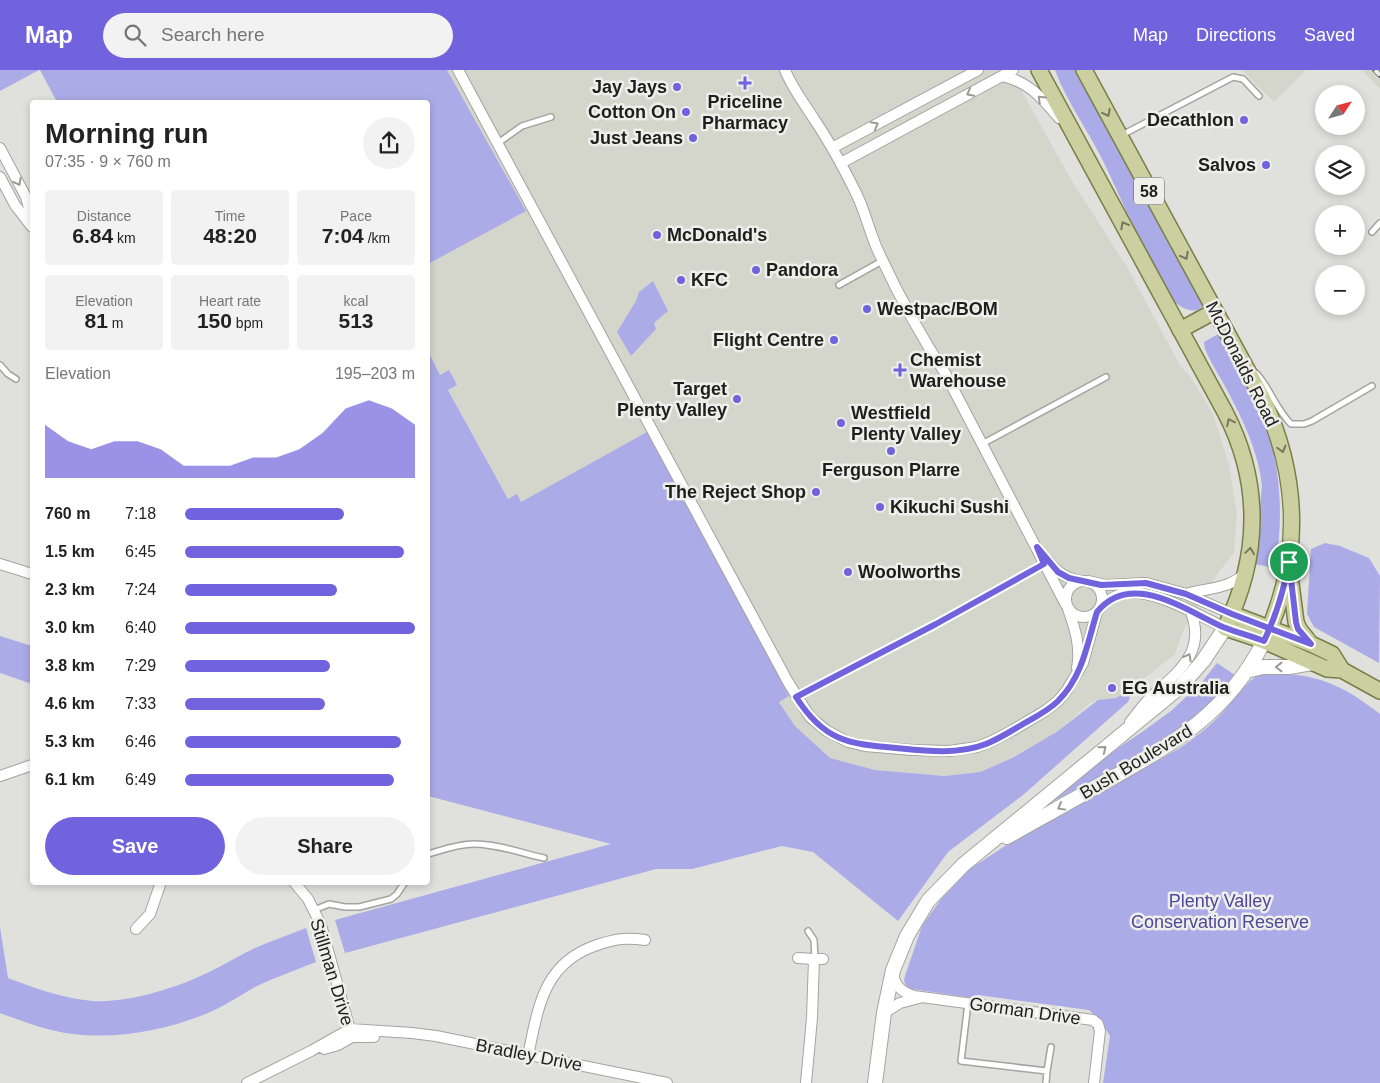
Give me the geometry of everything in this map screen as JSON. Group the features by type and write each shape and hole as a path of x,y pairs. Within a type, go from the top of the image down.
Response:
{"main road":[{"name":"McDonalds Road","path":"1039,70 1233,427 1245,461 1252,511 1251,546 1247,571 1228,621"},
{"name":"McDonalds Road","path":"1084,70 1271,416 1284,455 1291,497 1289,562 1283,589 1267,634"},
{"path":"1180,330 1215,311"},
{"name":"58","path":"1289,562 1296,622 1298,629 1311,644"},
{"name":"58","path":"1228,621 1267,634 1311,644 1332,654 1342,670"},
{"name":"Bush Boulevard","path":"875,1083 884,1013 893,970 906,936 928,901 947,880 1122,733 1167,698 1193,673 1216,644 1228,621"},
{"name":"58","path":"1267,634 1312,663 1326,669 1342,670 1380,691"},
{"name":"Bush Boulevard","path":"980,852 1184,735 1215,708 1246,671 1267,634"},
{"path":"1246,671 1258,668 1289,667 1312,663"}],"street":[{"path":"458,70 796,697 810,717 818,724 848,742 865,746 949,751 977,747 1013,730 1052,706 1063,695 1086,655 1099,609 1102,598 1100,590 1095,584 1084,581 1069,588 1066,596 1067,606 1075,615 1090,616 1099,609 1116,596 1133,593 1158,597 1191,612 1228,621"},
{"path":"785,70 797,94 841,164 863,207 883,261 1067,606 1076,631 1078,652 1077,667 1071,683"},
{"path":"841,164 1013,70"},
{"path":"832,148 974,71"},
{"path":"1002,76 1016,79 1031,89 1074,133"},
{"path":"0,148 26,197 30,212"},
{"path":"0,177 15,205 30,224"},
{"path":"1037,547 1058,572 1069,578 1106,585 1146,583 1186,594 1228,621"},
{"path":"0,564 30,573"},
{"path":"1186,594 1229,584 1238,580 1247,571"},
{"path":"1122,733 1151,697 1189,659 1196,636 1191,612"},
{"path":"0,776 30,766"},
{"path":"136,929 150,914 159,885"},
{"name":"Stillman Drive","path":"296,885 314,910 321,925 351,1033"},
{"path":"528,1056 542,993 558,970 568,960 590,948 621,938 645,940"},
{"path":"798,958 817,959 806,1083"},
{"path":"893,970 894,980 902,991 922,998"},
{"path":"884,1013 900,1003 922,998"},
{"name":"Gorman Drive","path":"922,998 1093,1020 1098,1024 1100,1031 1094,1083"},
{"name":"Bradley Drive","path":"247,1083 351,1033 368,1038 390,1033 436,1036 667,1083"}],"lane":[{"path":"1120,136 1233,77 1243,79 1258,96"},
{"path":"497,143 522,126 551,117"},
{"path":"1372,232 1380,223"},
{"path":"839,285 883,261"},
{"path":"1241,359 1263,380 1283,416 1291,424 1312,421 1372,386"},
{"path":"0,364 2,373 16,379"},
{"path":"981,444 1106,377"},
{"path":"796,697 936,624 1044,564"},
{"path":"430,853 461,845 473,844 544,858"},
{"path":"314,910 329,904 360,907 391,899 403,885"},
{"path":"808,931 814,940 817,959"},
{"path":"968,1003 961,1061 1047,1072"},
{"path":"1046,1083 1051,1047"}],"shaded area":[{"name":"Westfield Plenty Valley","path":"447,70 1010,70 1072,181 1127,267 1181,367 1190,376 1213,414 1229,465 1237,514 1234,553 1218,573 1183,631 1175,654 1135,686 1116,698 1090,703 1058,731 1011,758 980,772 944,776 875,770 830,758 795,726 779,701 788,696 521,502 508,499 448,389 457,385 440,375 430,355 430,263 526,211"},
{"path":"1242,70 1306,70 1274,102"},
{"path":"1362,70 1380,70 1380,89"}],"green space":[{"path":"0,70 39,70 0,91"},
{"path":"40,70 447,70 526,211 430,263 430,100 56,100"},
{"path":"1055,70 1076,70 1079,74 1204,304 1201,308 1193,311 1188,310 1175,302 1167,292 1099,153 1066,94"},
{"path":"653,281 668,311 654,323 656,329 631,356 617,332 636,301 639,292"},
{"path":"1220,333 1254,394 1265,422 1276,463 1280,526 1275,568 1255,564 1262,485 1257,460 1244,424 1205,349 1204,342"},
{"path":"430,355 440,375 449,370 457,385 448,390 508,499 517,494 521,502 647,432 789,696 779,702 795,726 830,758 875,770 944,776 980,772 1012,758 1058,731 1098,700 1116,698 1135,686 1128,702 1023,795 948,852 898,921 813,852 782,846 692,869 656,869 345,953 335,920 611,844 430,797"},
{"path":"1325,543 1340,546 1369,558 1380,576 1379,663 1314,627 1307,614 1311,549"},
{"path":"0,636 30,645 30,683 0,673"},
{"path":"1217,663 1235,675 1219,695 1189,723 1151,749 1054,801 1053,799 1087,769 1171,711 1202,682"},
{"name":"Plenty Valley Conservation Reserve","path":"1262,673 1311,677 1339,687 1380,714 1380,1083 1103,1083 1110,1036 1101,1021 1089,1010 978,995 973,998 912,989 906,985 904,982 905,976 922,926 941,899 970,869 1005,846 1180,748 1211,724 1250,681"},
{"path":"0,927 8,978 50,993 82,1000 121,1000 167,989 196,978 259,946 306,928 316,962 257,986 217,1009 187,1021 135,1033 100,1036 82,1035 49,1029 0,1013"}],"railway":[{"path":"1375,70 1380,75"}],"place":[{"name":"Priceline Pharmacy","path":"745,83"},
{"name":"Jay Jays","path":"677,87"},
{"name":"Cotton On","path":"686,112"},
{"name":"Decathlon","path":"1244,120"},
{"name":"Just Jeans","path":"693,138"},
{"name":"Salvos","path":"1266,165"},
{"name":"McDonald's","path":"657,235"},
{"name":"Pandora","path":"756,270"},
{"name":"KFC","path":"681,280"},
{"name":"Westpac/BOM","path":"867,309"},
{"name":"Flight Centre","path":"834,340"},
{"name":"Chemist Warehouse","path":"900,370"},
{"name":"Target Plenty Valley","path":"737,399"},
{"name":"Westfield Plenty Valley","path":"841,423"},
{"name":"Ferguson Plarre","path":"891,451"},
{"name":"The Reject Shop","path":"816,492"},
{"name":"Kikuchi Sushi","path":"880,507"},
{"name":"Woolworths","path":"848,572"},
{"name":"EG Australia","path":"1112,688"}],"route":[{"path":"1289,562 1275,616 1270,628 1264,641 1225,628 1150,595 1126,593 1109,600 1097,612 1083,663 1058,701 1013,730 977,747 949,751 858,745 827,731 810,717 796,697 936,624 1044,564 1037,547 1052,567 1069,578 1101,585 1146,583 1198,598 1232,614 1270,628 1311,644 1298,629 1296,622 1289,562"}]}
